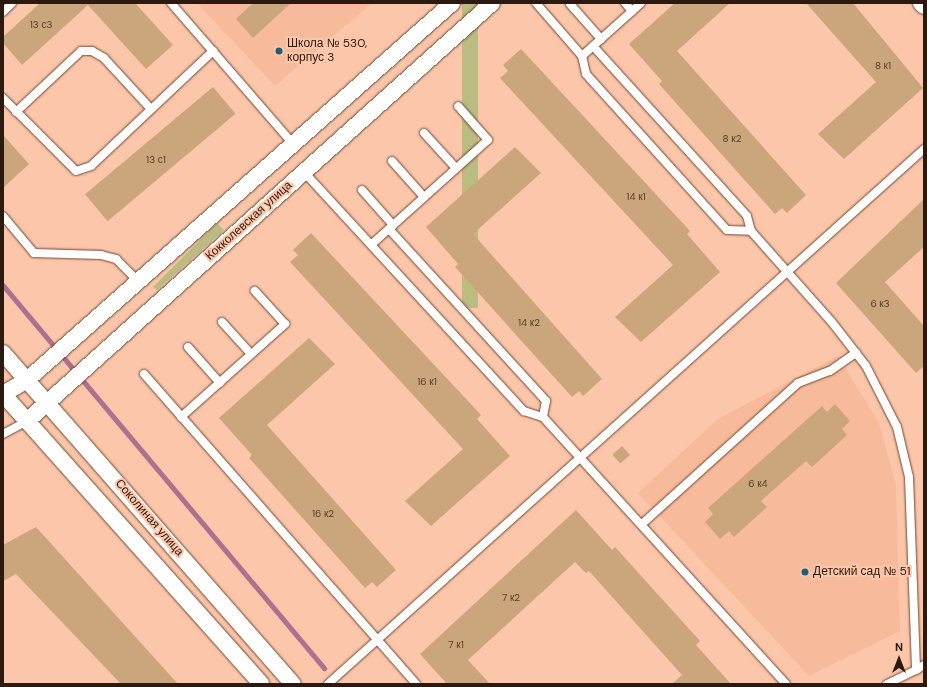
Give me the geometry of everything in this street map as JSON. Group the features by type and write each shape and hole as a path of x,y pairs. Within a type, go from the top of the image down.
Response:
{"street":[{"path":"261,684 3,394 27,380 221,210 452,3"},
{"name":"Кокколевская улица","path":"27,421 47,400 492,3"},
{"path":"921,3 924,6"},
{"path":"221,210 239,230"},
{"name":"Соколиная улица","path":"3,353 47,400 293,684"}],"lane":[{"path":"3,12 12,3"},
{"path":"171,3 294,145"},
{"path":"536,3 582,56 586,74 727,230 751,231"},
{"path":"625,3 632,11"},
{"path":"582,56 641,3"},
{"path":"570,4 601,39"},
{"path":"593,46 747,216 751,231 788,272 856,353 897,427 909,477 916,670"},
{"path":"16,112 81,51 92,51 104,58 150,108"},
{"path":"3,98 76,171 91,166 150,108 213,51"},
{"path":"372,244 488,140 458,106"},
{"path":"424,133 456,168"},
{"path":"328,684 924,149"},
{"path":"392,161 424,197"},
{"path":"304,172 372,244 524,411 543,417 786,684"},
{"path":"362,190 391,227 546,401 543,417"},
{"path":"3,216 34,253 101,255 116,259 139,282"},
{"path":"181,417 285,324 255,290"},
{"path":"222,322 252,354"},
{"path":"188,347 220,383"},
{"path":"642,524 798,383 830,371 856,353"},
{"path":"144,374 375,641 416,684"},
{"name":"Кокколевская улица","path":"3,434 27,421"},
{"path":"887,684 924,665"}],"shaded area":[{"name":"Школа № 530, корпус 3","path":"197,3 372,3 275,86"},
{"name":"Детский сад № 51","path":"838,356 879,423 896,485 900,631 809,676 638,493 718,419"}],"green space":[{"path":"462,3 478,3 478,308 462,308"},
{"path":"217,223 224,230 157,290 153,287"}],"building":[{"path":"40,3 135,3 173,45 146,69 88,5 22,65 3,43 3,37"},
{"path":"253,3 291,3 253,38 236,19"},
{"path":"675,3 730,3 677,51 806,195 787,213 782,208 775,214 659,84 662,81 629,44"},
{"path":"806,3 853,3 923,88 844,159 818,134 876,82"},
{"path":"521,49 690,231 687,234 720,272 641,342 615,317 673,265 500,78 508,71 503,65"},
{"path":"213,87 235,114 108,221 85,194"},
{"path":"3,135 29,164 3,188"},
{"path":"515,147 541,173 473,234 602,379 583,396 579,391 572,397 455,267 458,264 426,227"},
{"path":"924,199 924,247 885,282 924,326 924,366 916,373 836,283"},
{"path":"311,233 481,415 477,419 510,456 431,526 405,501 463,449 290,262 298,255 293,250"},
{"path":"309,338 335,364 267,425 396,570 377,587 372,582 365,588 249,458 252,455 219,418"},
{"path":"835,404 850,421 842,429 847,435 812,467 806,461 761,501 767,507 734,537 729,531 720,539 705,522 713,514 708,508 822,406 827,412"},
{"path":"622,446 630,455 620,464 612,455"},
{"path":"576,510 612,550 615,547 700,641 696,645 731,684 672,684 682,675 589,571 586,573 575,562 468,660 490,684 447,684 420,654"},
{"path":"36,527 178,684 121,684 16,574 3,581 3,545"}],"waterway":[{"path":"3,285 324,668"}],"place":[{"name":"Школа № 530, корпус 3","path":"279,51"},
{"name":"Детский сад № 51","path":"805,572"}]}
